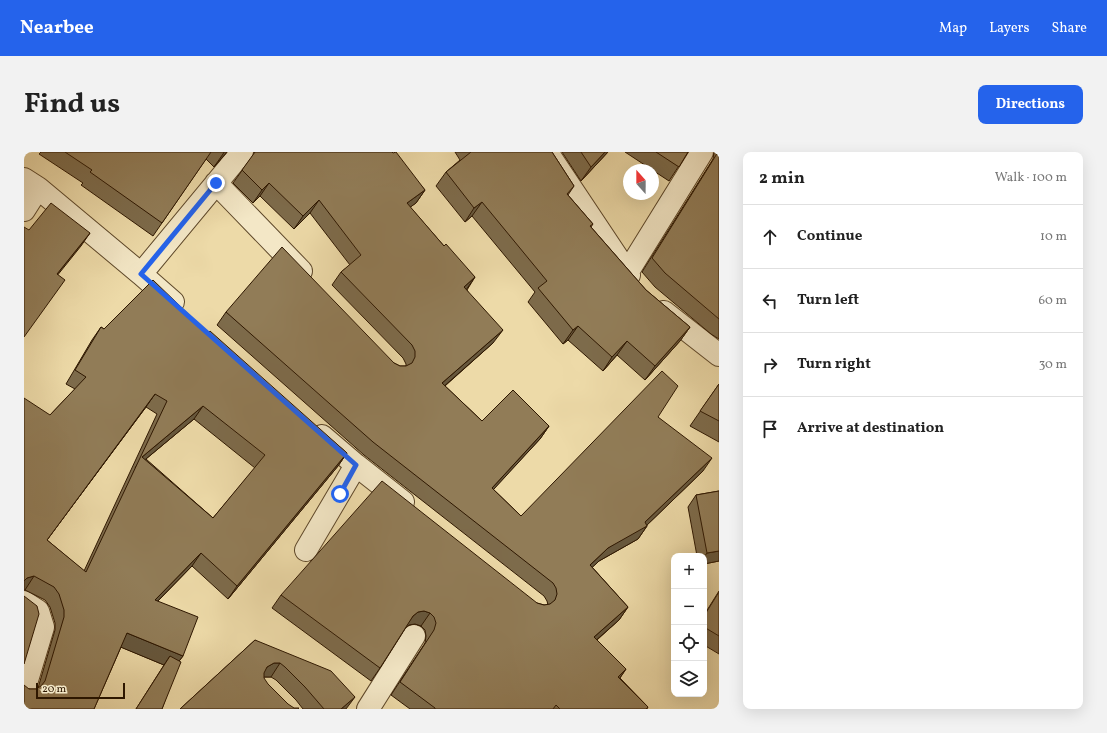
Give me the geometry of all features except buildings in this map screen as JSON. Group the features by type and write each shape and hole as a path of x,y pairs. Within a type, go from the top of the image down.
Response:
{"street":[{"path":"141,274 242,152"},
{"path":"547,152 627,273 646,296 710,350 719,355"},
{"path":"627,273 702,152"},
{"path":"216,183 316,287"},
{"path":"24,210 31,184 141,274 189,316"},
{"path":"308,422 356,465 418,514"},
{"path":"306,550 356,465"},
{"path":"24,602 38,611 42,627 26,676"},
{"path":"377,706 414,636"}],"route":[{"path":"216,183 141,274 356,465 340,494"}]}
